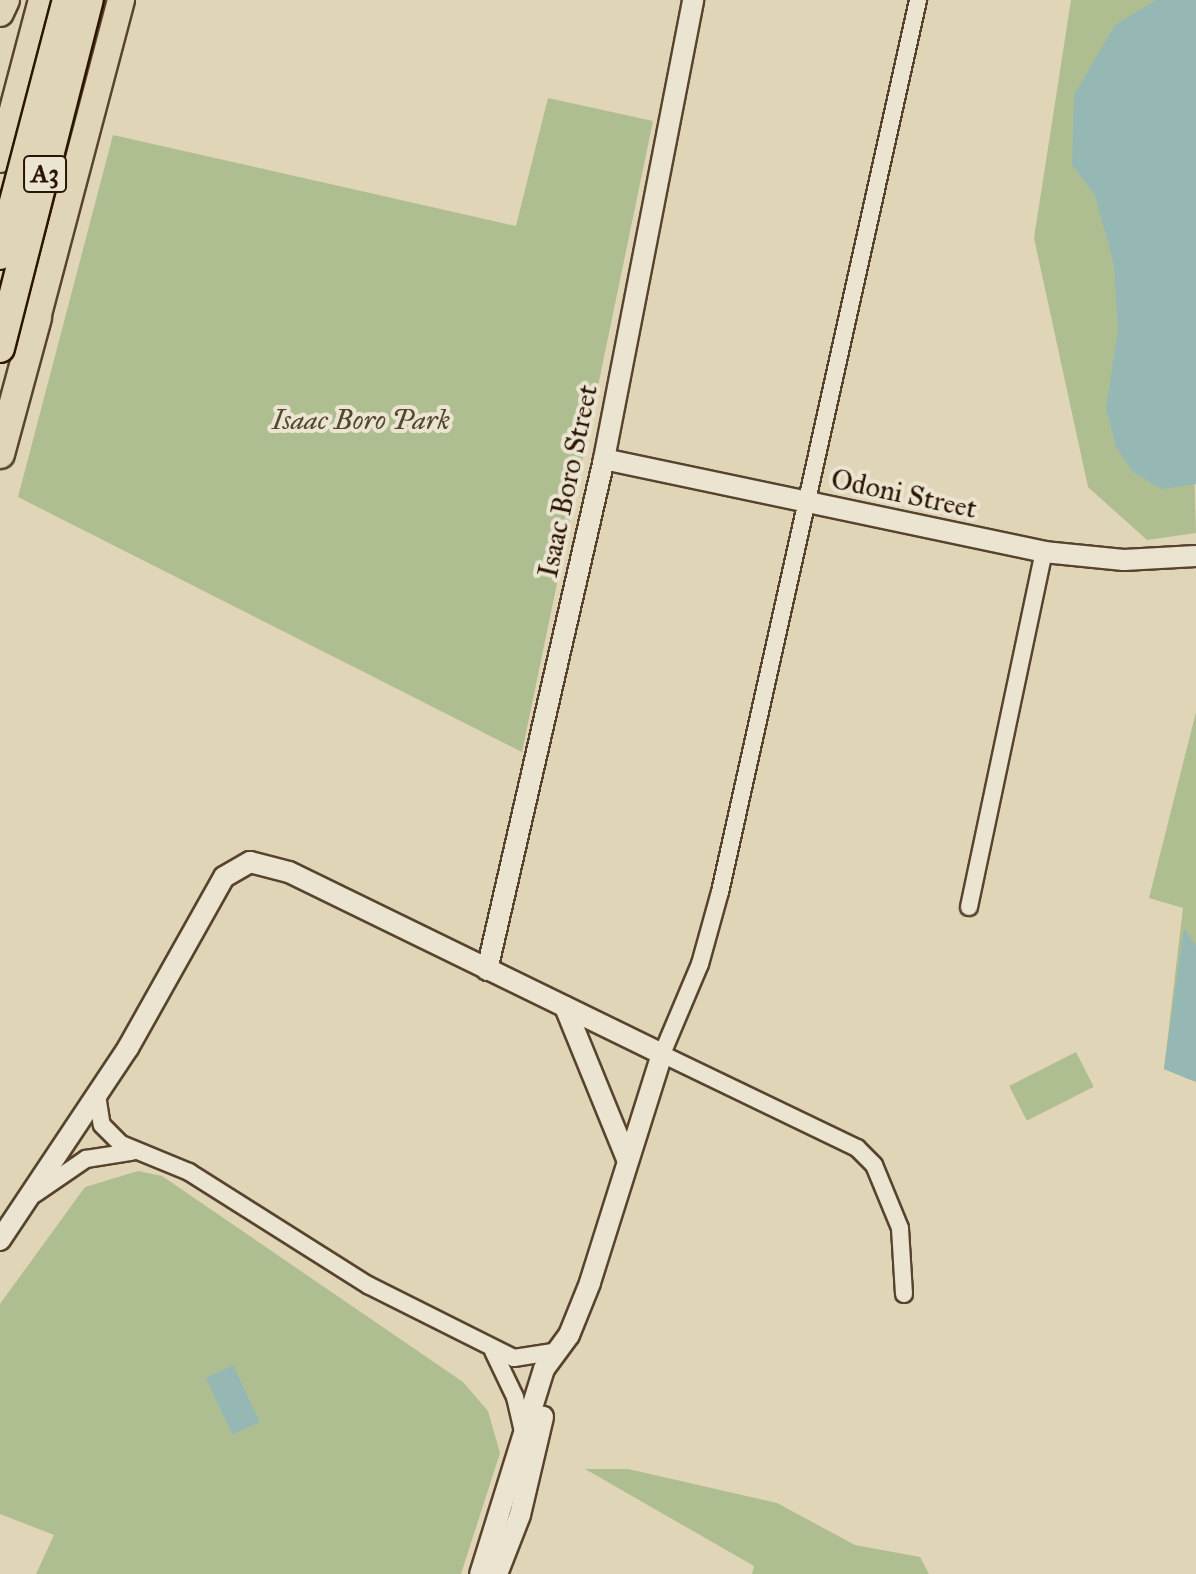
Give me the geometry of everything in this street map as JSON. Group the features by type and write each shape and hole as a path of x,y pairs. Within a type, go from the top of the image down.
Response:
{"highway":[{"name":"A3","path":"0,255 67,0"},
{"name":"A3","path":"0,348 89,0"},
{"path":"0,454 37,318"},
{"path":"0,328 30,352"}],"main road":[{"path":"0,13 6,0"},
{"path":"0,159 42,0"},
{"path":"0,313 37,318 47,269 121,0"},
{"path":"0,247 47,269"}],"street":[{"name":"Isaac Boro Street","path":"487,970 604,459 693,0"},
{"path":"497,1574 523,1505 559,1351 590,1283 662,1054 700,964 720,892 918,0"},
{"name":"Odoni Street","path":"604,459 1044,552 1124,560 1196,556"},
{"path":"969,907 1044,552"},
{"path":"0,1240 97,1095 224,877 250,862 289,872 857,1148 874,1165 900,1228 904,1294"},
{"path":"565,1007 627,1160"},
{"path":"97,1095 110,1135 140,1152 189,1172 368,1285 493,1351 514,1358 559,1351"},
{"path":"28,1200 86,1159 140,1152"},
{"path":"493,1351 515,1397 525,1438"},
{"path":"480,1574 525,1438 544,1369 559,1351"}],"green space":[{"path":"1071,0 1180,0 1196,533 1147,540 1088,487 1034,238"},
{"name":"Isaac Boro Park","path":"548,98 653,121 522,752 18,497 113,135 516,226"},
{"path":"1196,712 1196,1082 1164,1069 1183,908 1149,898"},
{"path":"1076,1052 1094,1087 1027,1121 1009,1086"},
{"path":"138,1171 162,1176 463,1382 488,1411 500,1453 461,1574 36,1574 54,1535 0,1514 0,1304 85,1187"},
{"path":"585,1469 628,1469 777,1503 855,1545 920,1557 929,1574 752,1574 754,1566"}],"water":[{"path":"1156,0 1196,0 1196,484 1161,489 1133,472 1116,447 1106,408 1118,330 1114,265 1095,195 1072,165 1074,95 1115,25"},
{"path":"1184,928 1196,946 1196,1082 1164,1069"},
{"path":"233,1365 260,1422 232,1435 206,1378"}]}
